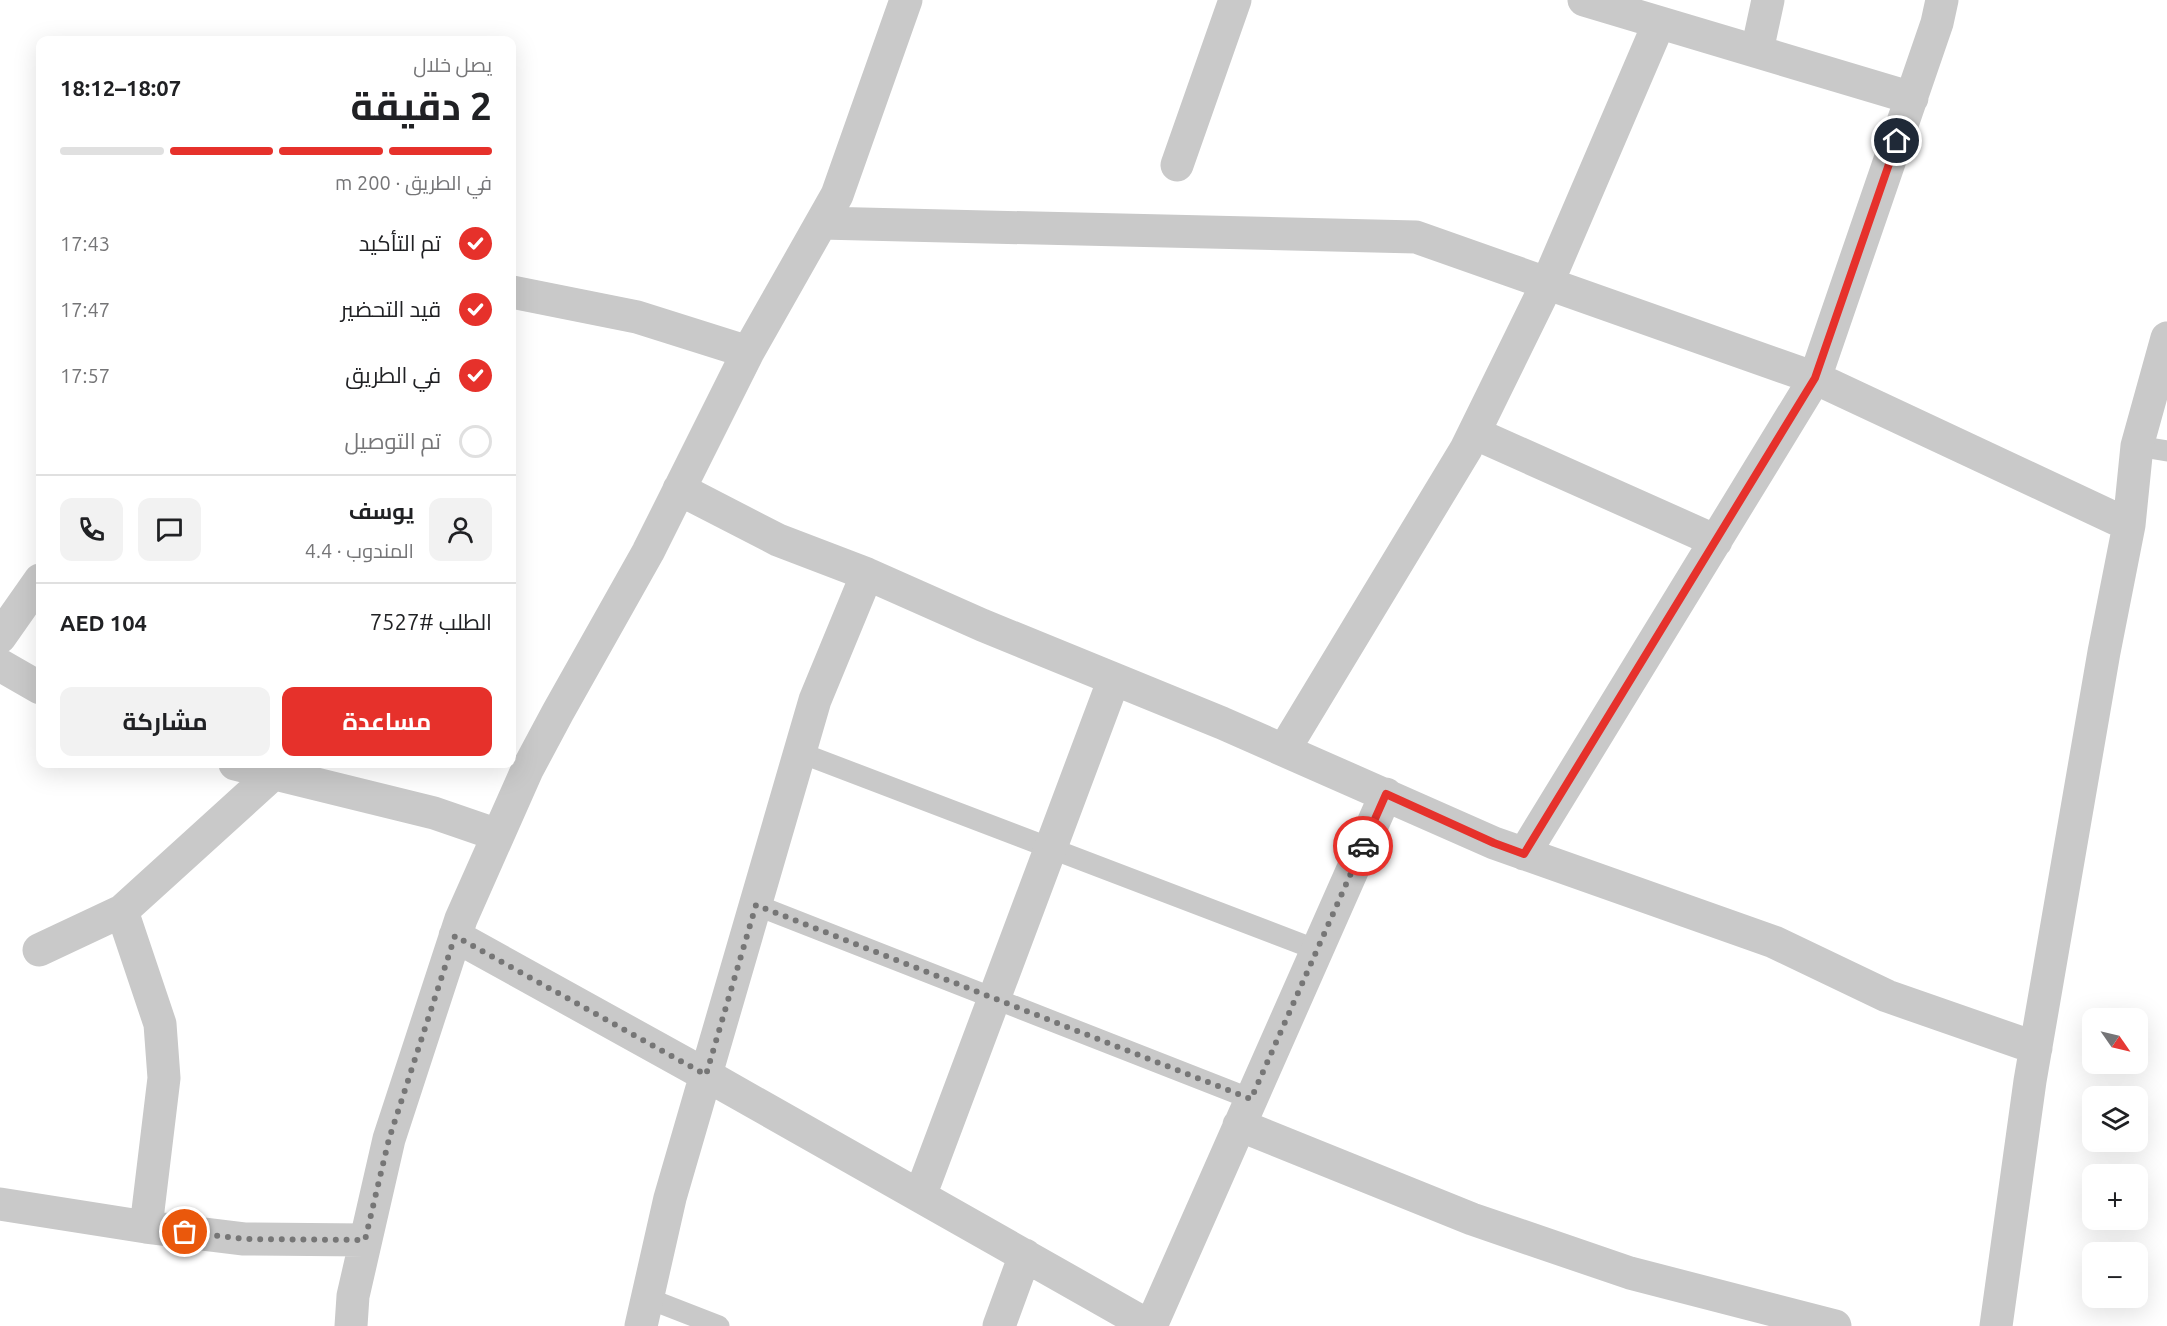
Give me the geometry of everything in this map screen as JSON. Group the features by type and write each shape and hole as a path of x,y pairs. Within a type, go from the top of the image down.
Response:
{"street":[{"path":"351,1326 352,1296 389,1139 455,936 527,770 552,721 648,552 748,352 837,195 906,0"},
{"path":"1177,165 1235,0"},
{"path":"1584,0 1912,98"},
{"path":"1757,51 1768,0"},
{"path":"1524,854 1815,378 1912,98 1937,23 1942,0"},
{"path":"1284,750 1474,433 1547,284 1659,22"},
{"path":"821,223 1416,237 1815,378 2129,525"},
{"path":"516,293 637,317 748,352"},
{"path":"1996,1326 2036,1048 2104,652 2129,525 2152,448 2167,338"},
{"path":"1474,433 1716,541"},
{"path":"680,489 778,540 867,574 982,625 1284,750 1494,843 1774,942 1887,996 2036,1048"},
{"path":"644,1312 670,1198 815,700 867,574"},
{"path":"0,637 36,586"},
{"path":"0,665 36,686"},
{"path":"920,1196 1114,679"},
{"path":"250,768 434,813 498,835"},
{"path":"39,950 122,911 273,774"},
{"path":"455,936 1150,1326 1386,794"},
{"path":"122,911 160,1024 164,1078 146,1227"},
{"path":"1245,1112 1472,1219 1619,1269 1835,1326"},
{"path":"0,1204 146,1227 244,1239 365,1240"},
{"path":"999,1326 1025,1255"}],"lane":[{"path":"801,753 1317,950"},
{"path":"756,905 995,999 1245,1112"},
{"path":"644,1312 719,1326"}],"way so far":[{"path":"185,1232 244,1239 365,1240 389,1139 455,936 706,1075 756,905 1251,1099 1363,846"}],"route":[{"path":"1363,846 1386,794 1494,843 1524,854 1815,378 1897,141"}]}
